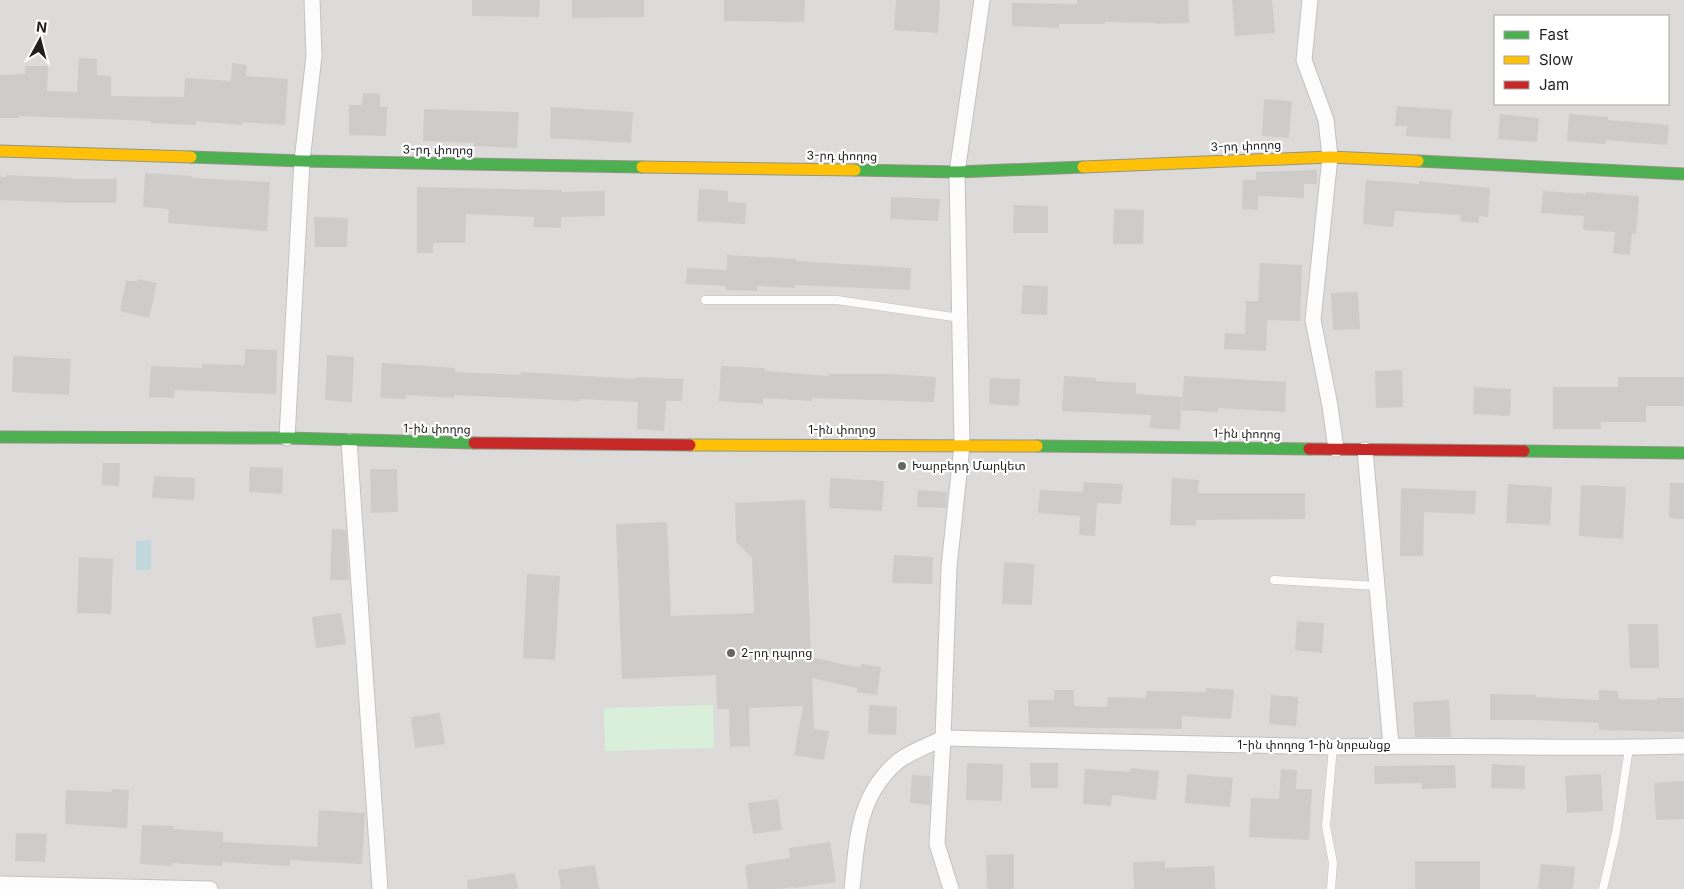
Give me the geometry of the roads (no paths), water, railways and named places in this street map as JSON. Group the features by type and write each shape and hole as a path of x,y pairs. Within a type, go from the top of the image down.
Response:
{"main road":[{"name":"3-րդ փողոց","path":"0,151 302,161 957,172 1330,157 1684,174"},
{"name":"1-ին փողոց","path":"0,437 287,438 564,445 883,444 1684,453"}],"street":[{"path":"287,438 302,161 314,56 312,0"},
{"path":"951,889 937,844 949,567 962,445 957,172 982,0"},
{"path":"1310,0 1304,60 1326,120 1330,157 1313,320 1330,406 1336,449"},
{"path":"349,441 380,889"},
{"path":"1365,450 1391,746"},
{"path":"852,889 861,816 875,786 897,762 943,738"},
{"name":"1-ին փողոց 1-ին նրբանցք","path":"943,738 1333,747 1629,748 1684,746"},
{"path":"0,884 210,889"}],"lane":[{"path":"705,300 837,300 960,318"},
{"path":"1274,580 1378,586"},
{"path":"1331,889 1333,863 1326,826 1333,747"},
{"path":"1603,889 1616,833 1629,748"}],"water":[{"path":"151,540 151,570 136,570 136,541"}],"place":[{"name":"Խարբերդ Մարկետ","path":"902,466"},
{"name":"2-րդ դպրոց","path":"731,653"}]}
